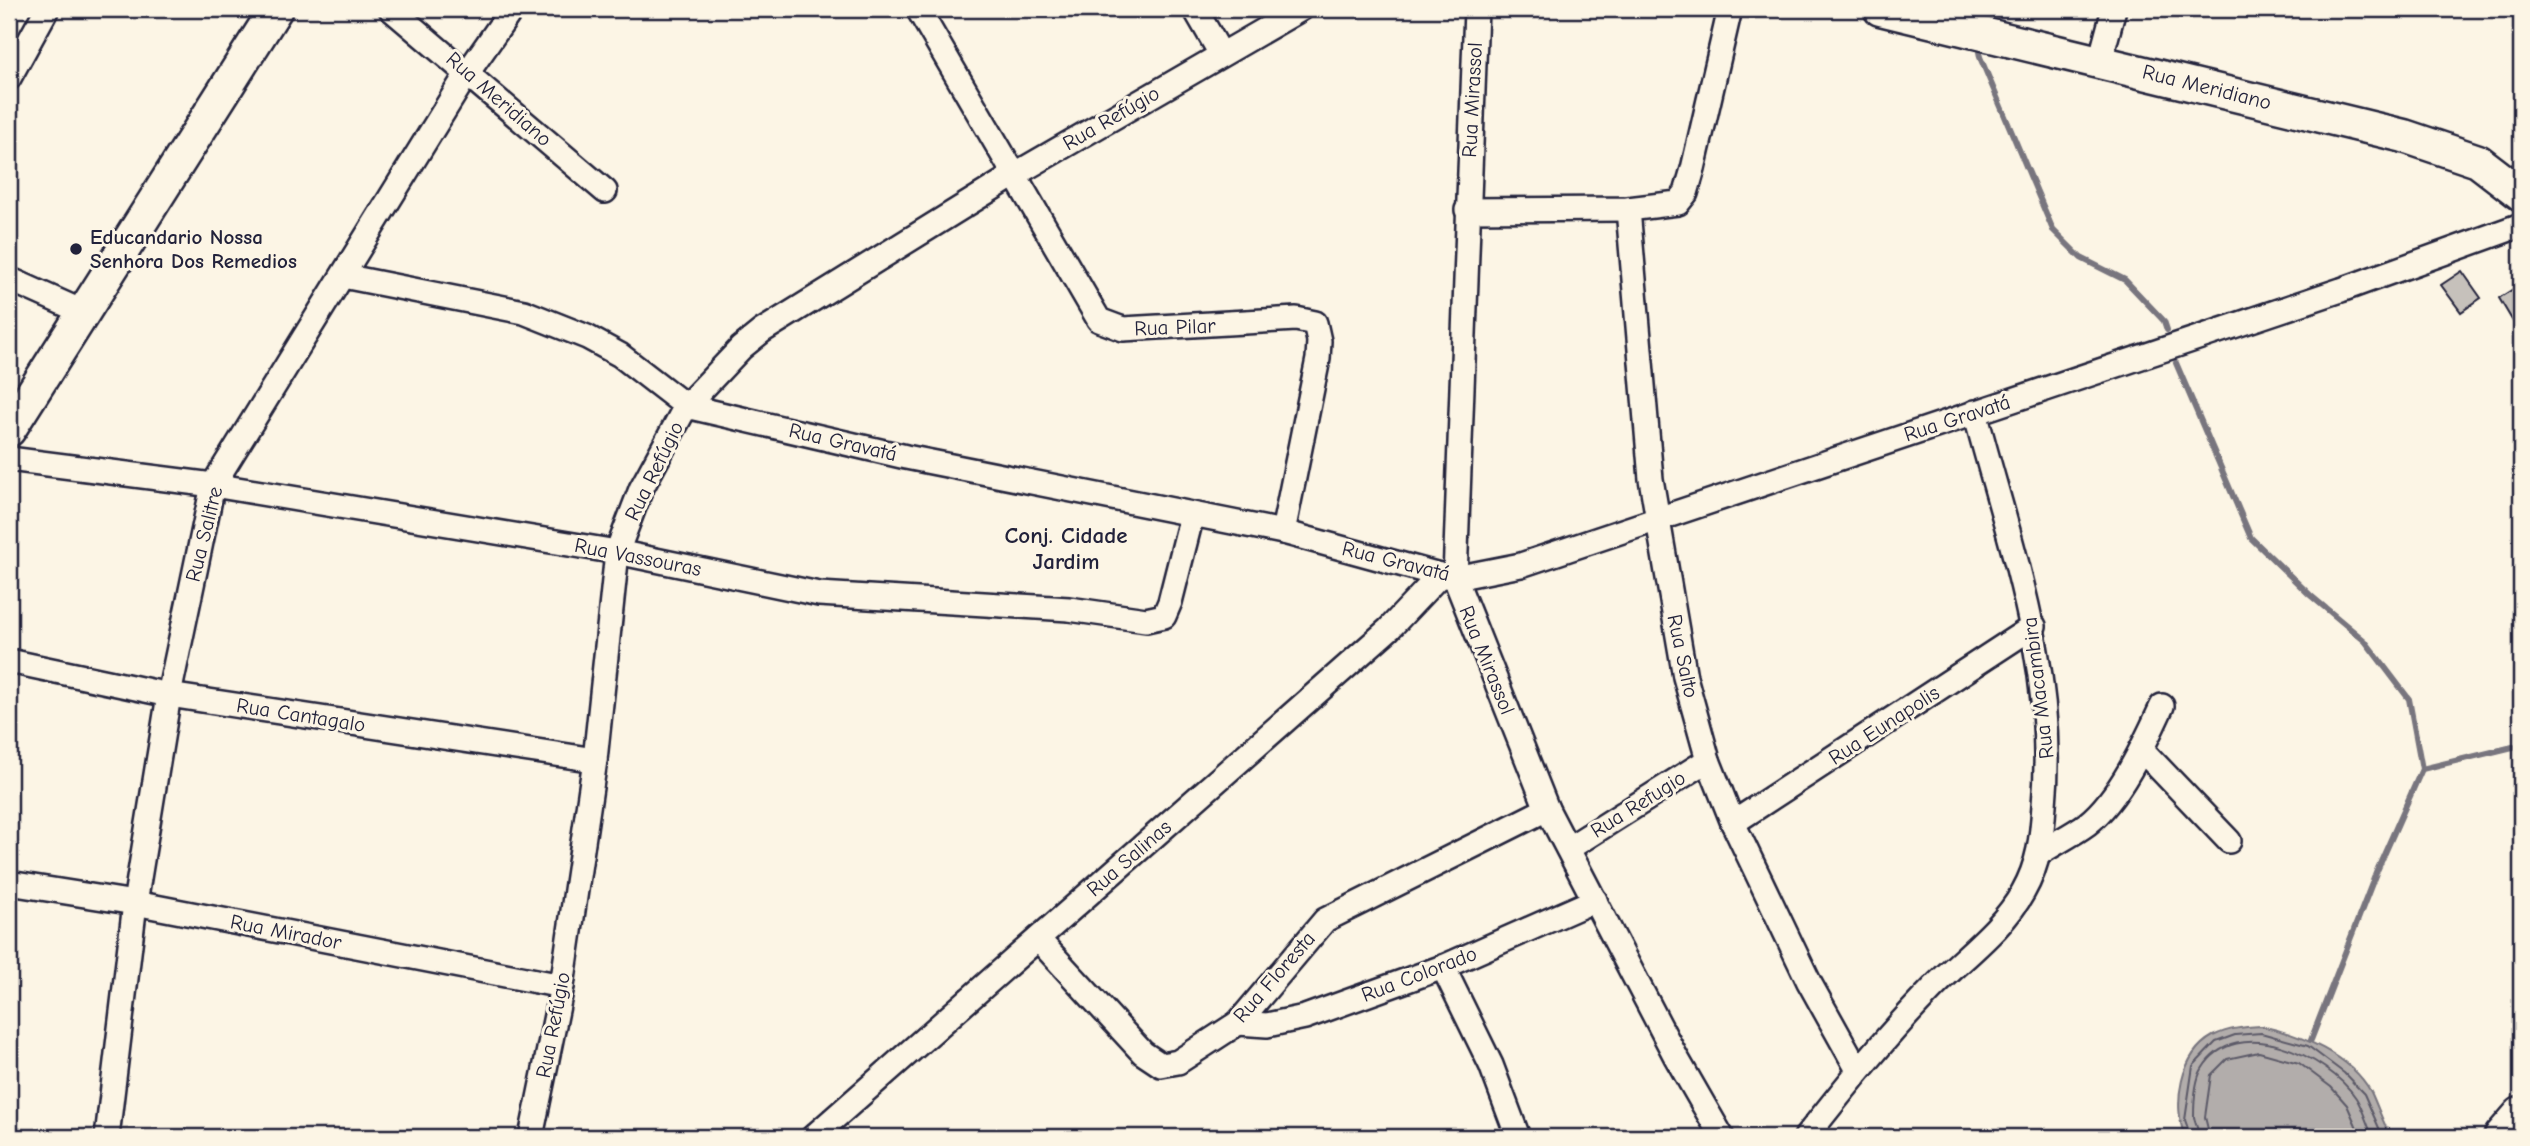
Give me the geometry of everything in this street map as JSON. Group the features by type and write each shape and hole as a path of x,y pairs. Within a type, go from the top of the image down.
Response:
{"main road":[{"path":"2502,1137 2521,1115"}],"street":[{"path":"9,78 47,9"},
{"path":"9,430 276,9"},
{"name":"Rua Meridiano","path":"391,9 605,191"},
{"name":"Rua Salitre","path":"107,1137 135,903 169,695 213,485 468,72 512,9"},
{"name":"Rua Pilar","path":"918,9 1099,320 1108,325 1162,329 1296,319 1315,323 1319,341 1318,359 1283,532"},
{"path":"1195,9 1221,54"},
{"name":"Rua Refúgio","path":"531,1137 562,986 595,760 617,552 641,489 687,406 741,348 762,331 1014,175 1301,9"},
{"name":"Rua Mirassol","path":"1476,9 1447,576 1547,809 1722,1137"},
{"path":"1467,209 1628,209 1678,203 1686,193 1730,9"},
{"name":"Rua Meridiano","path":"1880,9 2404,136 2478,161 2521,194"},
{"path":"2100,61 2114,9"},
{"name":"Rua Salto","path":"1628,209 1648,450 1685,677 1708,760 1733,823 1815,994 1858,1070"},
{"name":"Rua Gravatá","path":"344,276 524,312 587,337 620,355 687,406 906,457 1283,532 1447,576 1521,565 1657,517 2341,290 2521,225"},
{"path":"9,279 85,313"},
{"name":"Rua Macambira","path":"1806,1137 1858,1070 1934,986 2008,914 2024,891 2040,853 2048,759 2034,626 1975,412"},
{"name":"Rua Vassouras","path":"9,459 213,485 617,552 819,594 1058,608 1154,620 1164,616 1170,602 1192,515"},
{"name":"Rua Salinas","path":"813,1137 1447,576"},
{"name":"Rua Eunapolis","path":"1733,823 2034,626"},
{"name":"Rua Cantagalo","path":"9,661 169,695 595,760"},
{"path":"2040,853 2086,824 2101,811 2142,750 2162,706"},
{"path":"2142,750 2229,841"},
{"name":"Rua Refugio","path":"1569,848 1708,760"},
{"name":"Rua Floresta","path":"1038,939 1154,1063 1166,1066 1178,1062 1238,1023 1325,920 1547,809"},
{"name":"Rua Mirador","path":"9,883 135,903 562,986"},
{"name":"Rua Colorado","path":"1238,1023 1267,1025 1293,1020 1443,967 1595,900"},
{"path":"1443,967 1491,1065 1518,1137"}],"water":[{"path":"2261,1026 2291,1034 2323,1048 2351,1067 2371,1092 2391,1137 2185,1137 2179,1096 2186,1067 2193,1055 2202,1044 2219,1033"}],"building":[{"path":"2462,271 2481,298 2461,312 2441,285"},
{"path":"2521,284 2521,335 2499,298"}],"waterway":[{"path":"1977,41 1980,57 2053,230 2081,258 2125,280 2164,321 2167,330"},
{"path":"2176,363 2251,538 2310,595 2365,641 2409,699 2422,769 2376,873 2311,1040"},
{"path":"2422,769 2521,745"}],"place":[{"name":"Educandario Nossa Senhora Dos Remedios","path":"76,249"}],"district":[{"name":"Conj. Cidade Jardim","path":"1066,548"}]}
